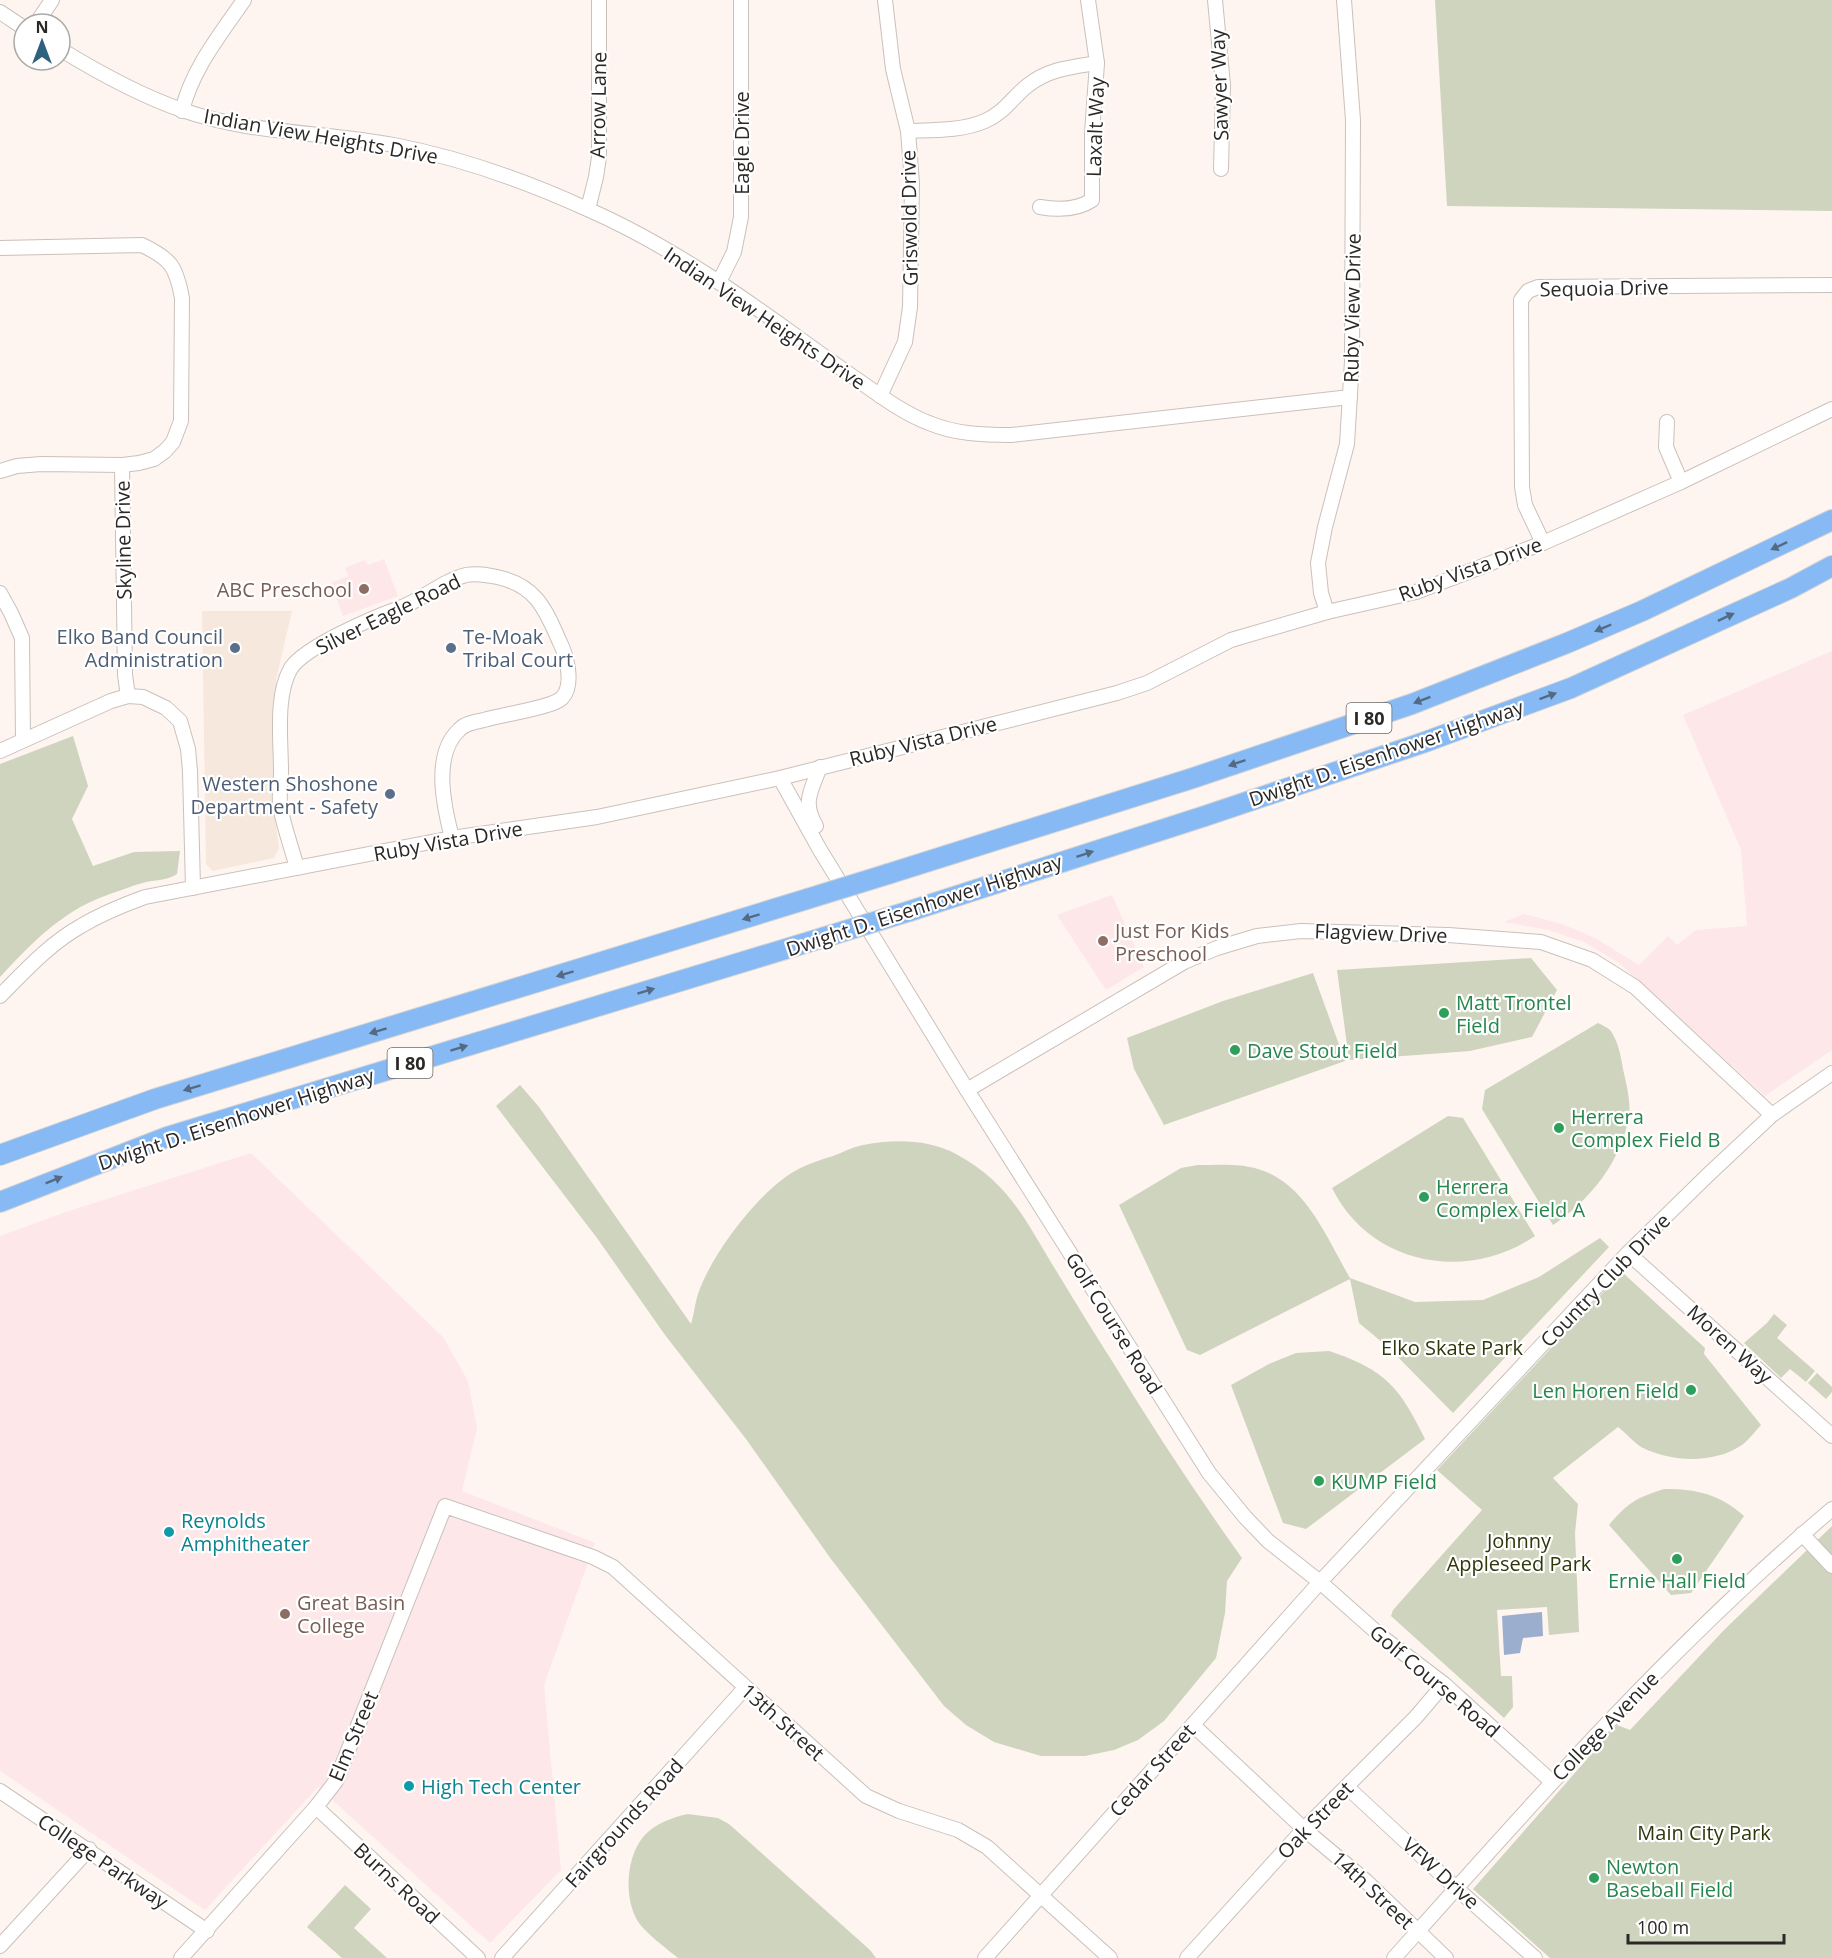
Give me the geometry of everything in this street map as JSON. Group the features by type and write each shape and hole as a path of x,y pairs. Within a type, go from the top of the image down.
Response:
{"highway":[{"name":"Dwight D. Eisenhower Highway","path":"0,1155 155,1099 888,874 1193,778 1412,704 1567,644 1642,611 1832,520"},
{"name":"Dwight D. Eisenhower Highway","path":"0,1202 167,1137 910,911 1425,742 1571,688 1791,588 1832,566"},
{"path":"1791,588 1832,571"}],"street":[{"path":"182,111 186,94 196,71 244,0"},
{"name":"Arrow Lane","path":"588,209 599,157 599,0"},
{"name":"Eagle Drive","path":"719,282 734,252 741,217 741,0"},
{"name":"Griswold Drive","path":"880,396 905,342 909,323 912,183 908,131 893,69 885,0"},
{"name":"Laxalt Way","path":"1040,207 1065,209 1085,205 1092,200 1092,133 1097,63 1088,0"},
{"name":"Sawyer Way","path":"1215,0 1223,86 1221,170"},
{"name":"Ruby View Drive","path":"1328,612 1322,593 1318,563 1347,444 1350,397 1353,120 1344,0"},
{"name":"Indian View Heights Drive","path":"72,57 136,92 182,111 258,128 392,145 429,153 512,178 588,209 648,240 719,282 880,396 931,424 971,434 1011,435 1350,397"},
{"path":"908,131 965,127 985,122 1003,112 1026,86 1042,75 1058,69 1097,63"},
{"name":"Skyline Drive","path":"0,248 142,244 155,251 174,267 178,279 182,298 181,421 178,433 165,451 154,459 122,465 125,675 128,696"},
{"name":"Sequoia Drive","path":"1543,543 1525,505 1522,487 1521,300 1528,291 1538,287 1832,285"},
{"name":"Ruby Vista Drive","path":"0,996 38,958 80,926 110,910 145,897 452,838 597,817 780,777 1117,693 1147,683 1231,640 1328,612 1416,592 1543,543 1681,482 1832,409"},
{"path":"1667,422 1666,447 1681,482"},
{"path":"0,471 17,466 41,464 122,465"},
{"name":"Silver Eagle Road","path":"297,868 280,809 280,720 284,683 292,667 304,655 379,616 406,606 465,576 482,574 506,579 523,586 538,601 548,616 566,658 569,678 566,692 561,699 547,705 467,724 459,729 442,763 443,789 452,838"},
{"path":"0,593 22,638 23,740"},
{"path":"0,750 111,701 128,696 143,697 166,708 180,721 190,771 193,888"},
{"path":"820,767 811,789 808,806 836,876"},
{"name":"Golf Course Road","path":"780,777 836,876 967,1090 1209,1473 1268,1541 1320,1582 1382,1637 1444,1684 1551,1781"},
{"name":"Flagview Drive","path":"967,1090 1184,962 1217,948 1257,936 1301,931 1448,934 1541,942 1568,950 1614,972 1652,1001 1772,1115"},
{"name":"Country Club Drive","path":"1320,1582 1628,1253 1772,1115 1832,1073"},
{"name":"Moren Way","path":"1628,1253 1832,1436"},
{"name":"13th Street","path":"445,1506 593,1557 613,1567 866,1796 899,1811 958,1830 987,1847 1110,1958"},
{"name":"Elm Street","path":"181,1958 316,1807 336,1781 344,1766 445,1506"},
{"name":"College Avenue","path":"1394,1958 1551,1781 1709,1619 1832,1509"},
{"path":"1802,1534 1832,1566"},
{"name":"Cedar Street","path":"985,1958 1320,1582"},
{"name":"Oak Street","path":"1187,1958 1304,1829 1416,1717 1444,1684"},
{"name":"Fairgrounds Road","path":"502,1958 746,1688"},
{"name":"14th Street","path":"1193,1725 1304,1829 1366,1881 1446,1958"},
{"name":"VFW Drive","path":"1347,1787 1535,1958"},
{"name":"College Parkway","path":"0,1791 89,1849 207,1931"},
{"name":"Burns Road","path":"316,1807 478,1958"},
{"path":"0,1946 89,1849"}],"shaded area":[{"name":"ABC Preschool","path":"384,559 398,596 343,616 331,583 348,576 345,568 365,560 368,565"},
{"path":"202,611 292,611 276,680 275,819 279,848 274,858 213,871 206,864"},
{"path":"1832,651 1832,1050 1765,1096 1619,963 1584,942 1548,930 1504,922 1524,914 1562,924 1595,938 1639,965 1668,936 1677,945 1696,930 1747,926 1741,850 1683,715"},
{"name":"Just For Kids Preschool","path":"1112,895 1144,967 1106,990 1057,915"},
{"name":"Great Basin College","path":"251,1153 443,1337 468,1381 477,1428 462,1491 595,1543 544,1685 561,1870 490,1943 318,1787 205,1910 0,1771 0,1236 66,1212"}],"green space":[{"path":"1435,0 1832,0 1832,211 1447,206"},
{"path":"73,736 88,786 72,819 93,866 134,852 180,851 177,874 118,891 73,912 46,931 0,977 0,764"},
{"name":"Matt Trontel Field","path":"1531,958 1557,990 1532,1037 1470,1051 1349,1060 1337,970"},
{"name":"Dave Stout Field","path":"1313,973 1345,1061 1164,1125 1134,1069 1127,1038 1223,1001"},
{"name":"Herrera Complex Field B","path":"1598,1023 1610,1030 1615,1039 1628,1092 1629,1115 1619,1148 1602,1178 1580,1204 1553,1225 1482,1109 1485,1090"},
{"path":"520,1085 539,1107 691,1324 704,1278 738,1225 766,1193 781,1180 814,1162 874,1143 922,1143 956,1154 991,1178 1004,1191 1026,1221 1159,1436 1242,1558 1227,1581 1225,1613 1216,1658 1164,1721 1138,1740 1114,1750 1085,1756 1041,1756 994,1742 966,1725 944,1706 831,1559 746,1439 665,1335 597,1238 496,1106"},
{"name":"Herrera Complex Field A","path":"1448,1116 1463,1118 1535,1236 1508,1251 1480,1259 1450,1262 1422,1258 1395,1249 1370,1235 1349,1214 1332,1188"},
{"name":"Elko Skate Park","path":"1198,1165 1243,1166 1275,1176 1302,1199 1323,1230 1350,1278 1415,1302 1483,1300 1539,1277 1600,1238 1609,1247 1453,1413 1389,1348 1359,1323 1350,1279 1200,1355 1187,1350 1119,1205 1181,1168"},
{"name":"Johnny Appleseed Park","path":"1622,1272 1705,1348 1704,1354 1761,1425 1745,1443 1731,1451 1693,1459 1654,1453 1636,1443 1618,1427 1553,1478 1578,1504 1575,1533 1579,1632 1549,1635 1547,1607 1497,1610 1501,1676 1512,1676 1513,1707 1504,1718 1391,1616 1393,1610 1482,1510 1437,1470"},
{"path":"1774,1314 1787,1325 1777,1338 1815,1371 1806,1382 1790,1369 1781,1378 1744,1343"},
{"name":"KUMP Field","path":"1329,1351 1364,1365 1389,1383 1407,1406 1425,1439 1306,1529 1283,1523 1231,1385 1269,1364 1296,1353"},
{"path":"1817,1373 1832,1387 1832,1392 1826,1399 1808,1383"},
{"name":"Ernie Hall Field","path":"1664,1489 1707,1494 1726,1502 1744,1516 1691,1593 1671,1595 1609,1525 1634,1502"},
{"name":"Main City Park","path":"1832,1526 1832,1958 1550,1958 1473,1889 1617,1725 1630,1730 1725,1629"},
{"path":"688,1814 718,1818 729,1824 870,1950 876,1958 678,1958 650,1935 637,1920 630,1900 629,1878 633,1856 643,1837 664,1822"},
{"path":"345,1885 371,1909 354,1928 387,1958 342,1958 307,1927"}],"water":[{"path":"1542,1612 1543,1636 1523,1638 1520,1653 1504,1655 1502,1616"}],"place":[{"name":"ABC Preschool","path":"364,589"},
{"name":"Elko Band Council Administration","path":"235,648"},
{"name":"Te-Moak Tribal Court","path":"451,648"},
{"name":"Western Shoshone Department - Safety","path":"390,794"},
{"name":"Just For Kids Preschool","path":"1103,941"},
{"name":"Matt Trontel Field","path":"1444,1013"},
{"name":"Dave Stout Field","path":"1235,1050"},
{"name":"Herrera Complex Field B","path":"1559,1128"},
{"name":"Herrera Complex Field A","path":"1424,1197"},
{"name":"Len Horen Field","path":"1691,1390"},
{"name":"KUMP Field","path":"1319,1481"},
{"name":"Reynolds Amphitheater","path":"169,1532"},
{"name":"Ernie Hall Field","path":"1677,1559"},
{"name":"Great Basin College","path":"285,1614"},
{"name":"High Tech Center","path":"409,1786"},
{"name":"Newton Baseball Field","path":"1594,1878"}]}
